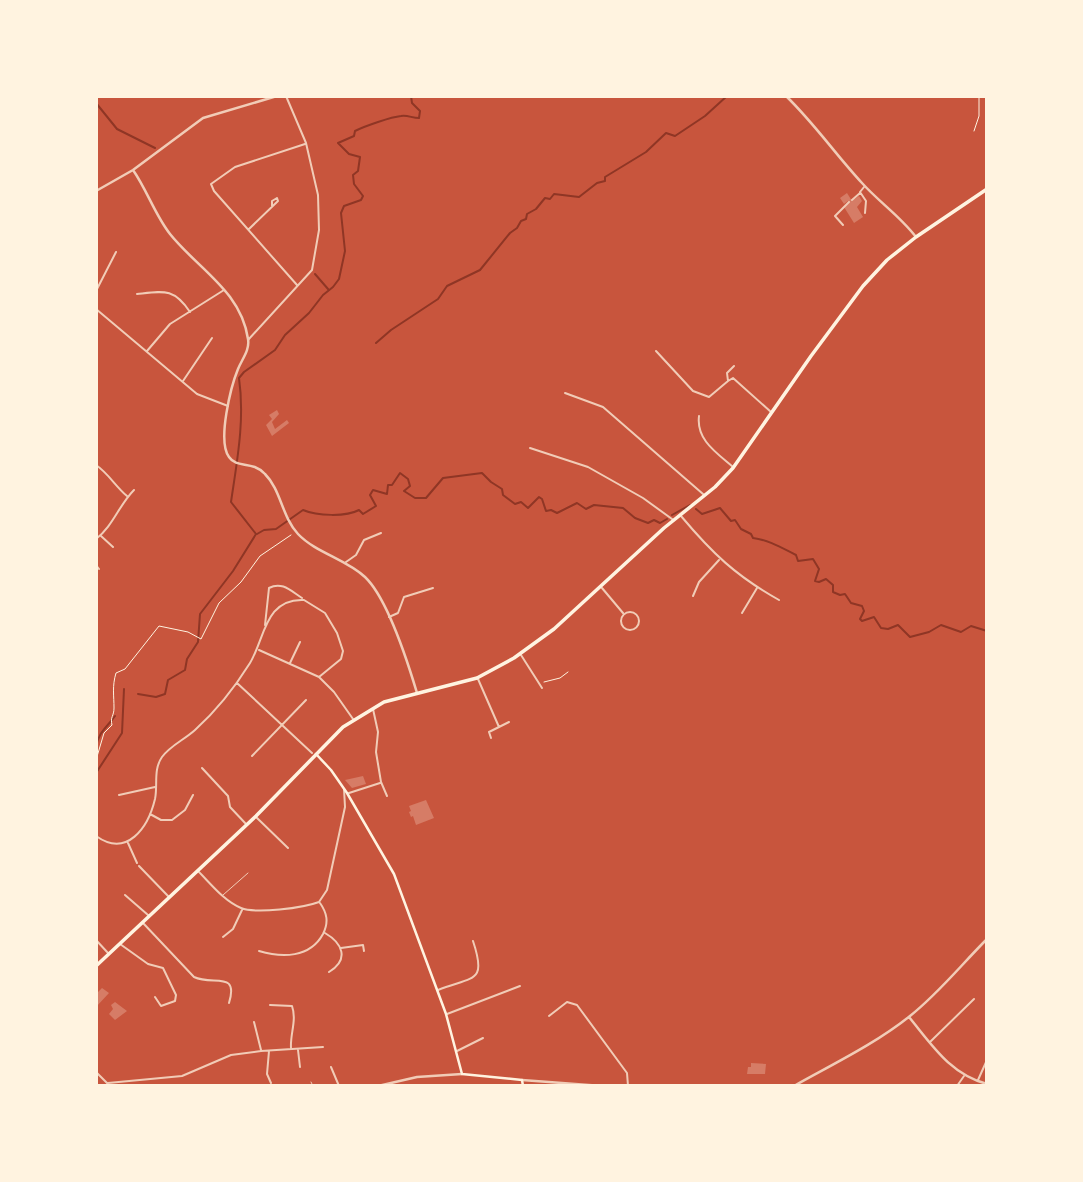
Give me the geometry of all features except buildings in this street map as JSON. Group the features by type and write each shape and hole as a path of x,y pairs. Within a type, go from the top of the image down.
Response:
{"highway":[{"path":"96,966 256,816 333,735 354,719 384,702 477,678 520,654 554,629 733,468 811,356 877,271 916,237 987,189"}],"main road":[{"path":"314,754 331,770 347,793 394,874 446,1014 463,1074 522,1080 523,1086"},
{"path":"511,1079 515,1086"}],"street":[{"path":"96,191 133,170 203,118 277,96"},
{"path":"248,340 312,270 319,230 318,195 306,143 286,96"},
{"path":"786,96 823,135 865,187 892,210 916,237"},
{"path":"299,286 214,191 211,184 235,167 306,143"},
{"path":"133,170 171,236 235,302 248,340 247,350 233,384 224,430 225,449 233,461 257,466 268,477 290,523 302,538 345,563 365,577 375,589 389,617 417,693"},
{"path":"843,225 835,216 865,187"},
{"path":"860,192 866,201 865,213"},
{"path":"249,229 272,206"},
{"path":"96,291 116,251"},
{"path":"146,351 170,324 225,289"},
{"path":"137,294 162,291 181,297 191,312"},
{"path":"96,309 197,394 229,407"},
{"path":"182,382 212,338"},
{"path":"656,351 694,391 709,397 733,379 772,412"},
{"path":"728,381 727,373 733,366"},
{"path":"565,393 603,407 704,495"},
{"path":"699,416 698,424 703,440 733,468"},
{"path":"530,448 588,467 643,498 674,520"},
{"path":"96,465 127,496"},
{"path":"96,539 134,490"},
{"path":"680,515 720,559 779,600"},
{"path":"345,563 356,555 364,540 381,533"},
{"path":"100,536 113,547"},
{"path":"692,596 699,582 720,559"},
{"path":"96,565 99,569"},
{"path":"265,626 269,589 277,584 325,612 343,651 341,659 319,677"},
{"path":"601,586 624,614"},
{"path":"742,613 757,587"},
{"path":"389,617 398,613 404,597 433,588"},
{"path":"96,841 97,837 116,845 128,843 141,828 155,802 157,767 165,753 198,727 236,682 258,649 269,617 281,604 304,600"},
{"path":"632,613 637,616 638,621 634,628 629,630 624,627 621,622 624,614 632,613"},
{"path":"290,664 300,642"},
{"path":"258,649 319,677 354,719"},
{"path":"520,654 542,688"},
{"path":"477,678 499,727"},
{"path":"236,682 314,754"},
{"path":"252,756 306,700"},
{"path":"372,708 378,732 376,752 387,796"},
{"path":"491,738 489,732 509,722"},
{"path":"202,768 228,796 230,807 246,824"},
{"path":"347,793 382,782"},
{"path":"119,794 156,787"},
{"path":"198,870 223,895 248,911 291,908 319,902 327,890 345,807 344,789"},
{"path":"149,814 166,821 177,817 188,807 193,795"},
{"path":"172,813 177,817"},
{"path":"256,816 288,848"},
{"path":"128,843 138,864 169,897"},
{"path":"125,895 149,916"},
{"path":"259,951 287,955 303,952 314,946 324,933 327,919 319,902"},
{"path":"222,937 233,929 242,909"},
{"path":"143,922 194,977 201,980 226,981 231,985 229,1003"},
{"path":"324,933 336,941 341,954 339,963 329,972"},
{"path":"794,1086 909,1017 961,968 987,939"},
{"path":"96,940 109,954"},
{"path":"437,991 474,977 478,972 480,963 472,941"},
{"path":"119,944 148,964 166,971 176,998 164,1006 159,1004 155,997"},
{"path":"340,948 363,945 364,951"},
{"path":"446,1014 520,986"},
{"path":"929,1042 974,999"},
{"path":"549,1016 567,1002 577,1005 627,1073 628,1086"},
{"path":"270,1005 292,1006 294,1021 290,1033 291,1049"},
{"path":"909,1017 951,1067 987,1084"},
{"path":"254,1022 261,1051"},
{"path":"457,1051 483,1038"},
{"path":"96,1072 109,1084 182,1076 231,1055 323,1047"},
{"path":"298,1049 300,1067"},
{"path":"269,1050 267,1074 271,1083"},
{"path":"977,1081 987,1060"},
{"path":"331,1067 339,1086"},
{"path":"381,1085 417,1077 463,1074"},
{"path":"957,1086 964,1075"},
{"path":"154,1078 157,1086"},
{"path":"522,1080 602,1086"}],"lane":[{"path":"223,895 248,873"},
{"path":"311,1082 313,1086"}],"path":[{"path":"974,131 979,117 979,96"},
{"path":"96,760 104,733 112,725 110,719 114,708 113,687 116,673 125,669 158,627 175,629 201,639 219,603 240,584 260,556 291,535"},
{"path":"539,684 560,678 568,672"}],"waterway":[{"path":"138,694 156,697 165,694 168,680 185,670 187,659 198,642 200,614 233,571 256,534 231,502 241,425 239,378 275,350 285,335 339,279 345,251 341,213 344,206 361,200 363,196 354,184 353,175 358,171 360,157 349,154 338,143 371,124 403,116 419,118 420,111 412,103 411,96"},
{"path":"376,343 438,299 447,286 480,270 510,233 526,219 527,214 536,209 545,198 550,199 554,194 579,197 597,183 605,181 605,177 646,152 666,133 675,136 705,116 727,96"},
{"path":"96,103 117,129 155,148"},
{"path":"315,274 328,289"},
{"path":"257,534 276,529 303,510 331,515 359,510 363,514 376,506 370,495 373,490 387,494 388,485 392,485 400,473 408,479 410,486 404,491 415,498 426,498 443,478 482,473 502,489 503,495 515,504 521,502 528,508 539,497 546,511 557,513 577,503 586,509 594,505 623,508 635,518 648,523 654,520 660,523 667,519"},
{"path":"672,515 690,505"},
{"path":"696,509 702,514 720,508 731,521 735,520 741,529 753,538 770,542 796,555 798,561 813,559 819,569 815,581 826,579 833,585 833,592 845,594 851,603 862,606 862,621 874,617 881,628 888,629 898,625 910,637 929,632 941,625 961,632 971,626 987,631"},
{"path":"96,773 122,733 124,689"},
{"path":"96,747 101,734 115,716"}]}
